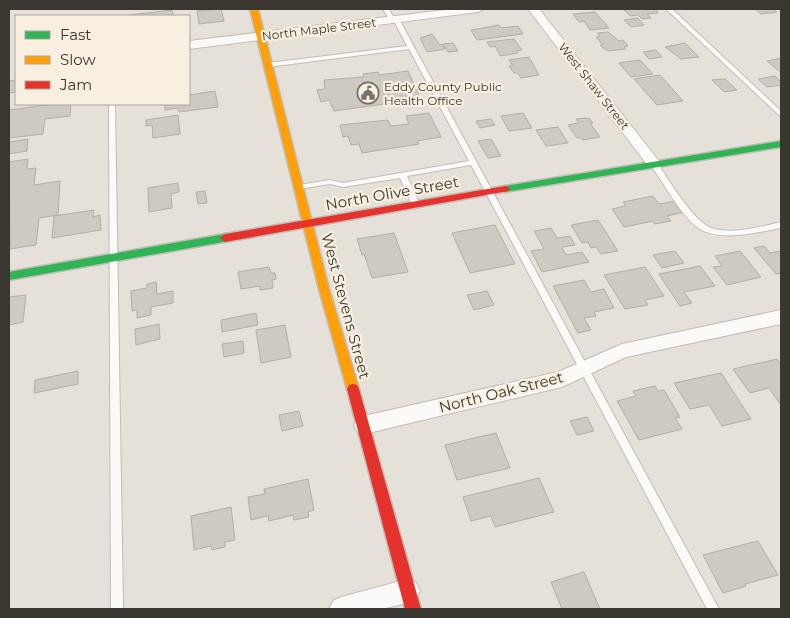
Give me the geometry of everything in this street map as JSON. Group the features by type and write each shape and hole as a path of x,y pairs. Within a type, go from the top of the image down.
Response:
{"street":[{"name":"West Stevens Street","path":"254,9 324,288 364,425 411,600"},
{"name":"North Maple Street","path":"190,46 478,9"},
{"name":"West Shaw Street","path":"533,9 654,164"},
{"name":"North Olive Street","path":"9,276 416,204 781,144"},
{"name":"North Oak Street","path":"364,425 562,379 622,351 781,317"},
{"path":"341,609 411,600"}],"lane":[{"path":"386,9 411,47 713,609"},
{"path":"669,9 781,114"},
{"path":"268,65 411,47"},
{"path":"112,105 112,258 117,609"},
{"path":"299,187 330,182 343,185 472,163"},
{"path":"654,164 701,226 713,230 739,232 781,225"},
{"path":"403,175 416,204"}],"building":[{"path":"221,9 224,21 199,24 197,11"},
{"path":"623,9 655,9 658,13 647,14 651,18 642,19 638,15 630,16"},
{"path":"755,9 774,9 777,12 761,14"},
{"path":"172,10 173,15 129,15"},
{"path":"595,12 609,28 590,30 584,21 579,22 573,14"},
{"path":"638,18 644,25 631,27 624,20"},
{"path":"499,25 501,28 518,26 523,34 477,40 471,30"},
{"path":"608,32 619,41 623,40 628,46 624,47 626,49 608,51 603,48 600,45 603,45 596,37 600,37 597,33"},
{"path":"432,34 445,49 427,52 420,38"},
{"path":"514,39 522,50 517,51 518,53 500,56 495,46 490,47 487,42"},
{"path":"453,43 458,51 448,52 443,44"},
{"path":"685,43 699,57 681,59 665,47"},
{"path":"656,50 662,57 649,59 643,52"},
{"path":"529,57 539,75 521,78 509,66 513,66 509,60"},
{"path":"781,58 781,71 767,61"},
{"path":"640,60 653,74 631,77 619,63"},
{"name":"Eddy County Public Health Office","path":"408,71 419,95 390,99 391,103 334,111 329,100 321,102 317,90 325,89 324,80 364,77 363,74 378,72 379,75"},
{"path":"660,75 683,101 657,105 634,79"},
{"path":"775,76 781,82 781,85 767,87 758,79"},
{"path":"725,79 737,90 724,92 712,80"},
{"path":"15,80 15,92 9,93 9,81"},
{"path":"215,91 218,107 179,112 178,108 165,110 165,105 190,105 190,95"},
{"path":"46,105 71,105 70,116 45,119 43,134 9,138 9,110"},
{"path":"429,113 441,137 417,141 419,144 362,153 359,144 351,145 348,136 343,137 340,125 388,120 391,126 409,124 406,116"},
{"path":"523,113 532,128 509,131 501,116"},
{"path":"178,115 180,134 153,138 152,125 146,126 146,120"},
{"path":"491,119 495,125 480,128 476,121"},
{"path":"576,119 590,119 593,123 590,123 600,137 583,140 582,138 577,138 568,125 579,123"},
{"path":"558,127 568,143 546,146 536,130"},
{"path":"28,139 27,151 9,154 9,142"},
{"path":"491,139 501,156 488,158 478,141"},
{"path":"28,159 27,169 36,168 34,185 60,181 58,215 39,218 36,245 10,249 9,162"},
{"path":"178,183 179,192 171,194 172,208 149,212 148,188"},
{"path":"205,191 207,203 198,204 196,192"},
{"path":"653,196 659,204 676,201 685,212 667,216 671,221 655,224 653,221 624,227 612,209 626,206 623,202"},
{"path":"94,210 93,217 100,215 101,230 52,238 54,216"},
{"path":"598,220 618,251 601,254 596,247 591,248 588,242 582,243 571,225"},
{"path":"495,225 515,264 470,273 452,233"},
{"path":"551,228 557,238 570,236 575,245 562,247 566,255 582,252 589,262 542,272 531,251 544,249 534,231"},
{"path":"394,233 408,272 372,278 357,239"},
{"path":"764,246 770,253 781,251 781,273 776,274 754,248"},
{"path":"675,251 684,263 662,268 653,255"},
{"path":"740,251 761,277 727,285 713,267 722,266 715,256"},
{"path":"700,266 715,286 684,292 692,303 680,306 659,274"},
{"path":"269,267 271,273 275,273 276,279 272,280 273,288 260,290 260,286 241,289 238,272"},
{"path":"645,267 664,296 645,300 648,305 625,309 604,275"},
{"path":"584,280 591,292 604,289 614,308 594,312 596,316 584,318 591,330 578,333 553,286"},
{"path":"156,282 157,294 173,291 173,303 151,307 151,315 137,318 137,310 132,311 131,291 147,288 147,284"},
{"path":"487,291 494,305 474,310 467,295"},
{"path":"26,295 23,322 9,325 9,297"},
{"path":"256,313 258,325 222,332 221,320"},
{"path":"159,324 160,339 136,345 135,329"},
{"path":"285,325 291,357 261,363 256,330"},
{"path":"243,341 244,353 224,357 222,344"},
{"path":"777,359 781,364 781,405 769,388 750,393 733,369"},
{"path":"78,371 78,384 34,393 35,380"},
{"path":"721,373 751,419 722,426 709,405 690,409 674,383"},
{"path":"655,386 658,391 664,390 680,417 675,418 682,429 639,440 617,401 636,396 633,391"},
{"path":"299,411 303,426 282,431 279,415"},
{"path":"587,417 594,431 577,435 570,421"},
{"path":"496,433 510,468 457,480 445,445"},
{"path":"539,478 554,512 495,527 491,516 471,521 463,497"},
{"path":"308,479 314,510 308,512 309,517 294,520 293,515 269,521 268,516 251,520 248,497 265,494 264,489"},
{"path":"231,507 235,540 225,542 225,547 212,550 211,546 194,550 191,516"},
{"path":"758,541 778,575 745,584 746,586 723,593 703,555"},
{"path":"584,572 600,609 562,609 551,582"}],"traffic: fast":[{"path":"505,189 781,144"},
{"path":"9,276 225,238"}],"traffic: slow":[{"path":"254,9 324,289 353,389"}],"traffic: jam":[{"path":"225,238 505,189"},
{"path":"353,389 413,609"}],"place":[{"name":"Eddy County Public Health Office","path":"368,93"}]}
